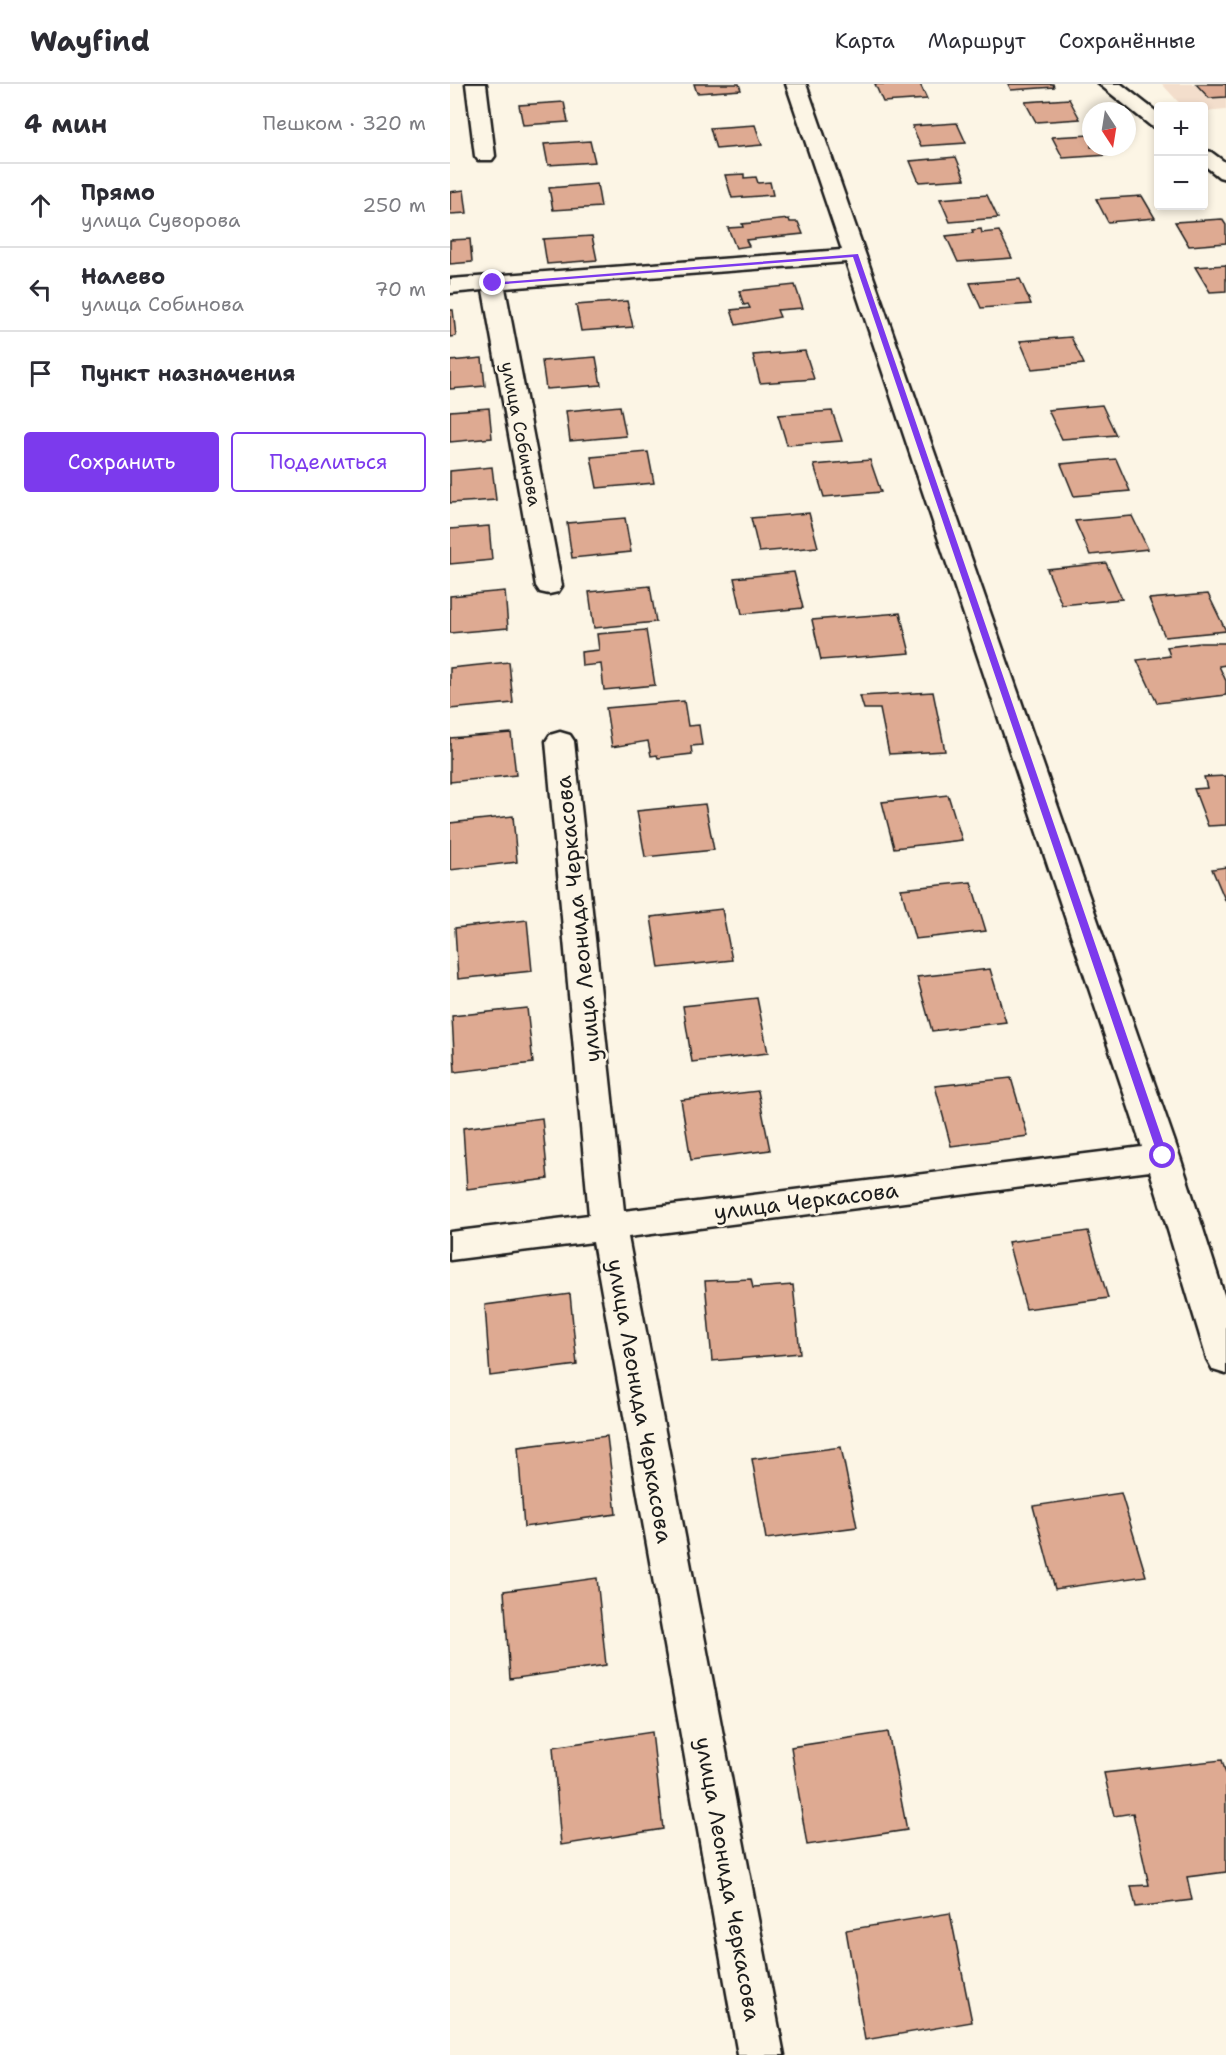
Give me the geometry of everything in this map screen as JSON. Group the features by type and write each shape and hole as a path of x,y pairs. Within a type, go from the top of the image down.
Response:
{"street":[{"path":"476,84 485,156"},
{"path":"796,84 1163,1156 1226,1359"},
{"path":"1109,84 1154,119"},
{"path":"1208,160 1226,173"},
{"path":"450,286 856,255"},
{"name":"улица Собинова","path":"493,283 549,586"},
{"name":"улица Леонида Черкасова","path":"560,741 608,1226 761,2055"},
{"name":"улица Черкасова","path":"450,1246 1163,1156"}],"shaded area":[{"path":"1162,84 1226,84 1226,110 1208,112 1208,102 1178,102"}],"building":[{"path":"694,84 739,84 741,90 697,93"},
{"path":"875,84 920,84 927,99 883,102"},
{"path":"1008,84 1053,84 1054,87 1011,90"},
{"path":"1196,84 1226,84 1226,97 1209,98"},
{"path":"1069,99 1080,119 1036,122 1025,102"},
{"path":"564,102 568,122 523,125 519,105"},
{"path":"957,123 966,143 921,146 912,126"},
{"path":"755,125 762,145 716,149 710,128"},
{"path":"1082,135 1082,156 1093,156 1063,158 1052,137"},
{"path":"590,141 595,162 548,165 544,144"},
{"path":"956,157 965,179 919,182 910,161"},
{"path":"744,174 744,178 756,177 758,183 770,182 773,195 732,198 725,175"},
{"path":"597,184 601,207 553,210 549,188"},
{"path":"464,190 467,213 450,214 450,192"},
{"path":"987,195 998,218 950,222 940,199"},
{"path":"1142,196 1155,218 1108,222 1096,199"},
{"path":"789,219 790,222 798,222 803,234 746,240 749,246 736,248 728,228 743,227 742,224"},
{"path":"1222,219 1226,225 1226,243 1189,246 1175,222"},
{"path":"981,229 982,233 999,231 1012,258 958,262 946,236 973,233 972,230"},
{"path":"592,236 597,260 547,264 543,239"},
{"path":"470,239 472,262 450,264 450,240"},
{"path":"1226,265 1226,291 1210,292 1195,267"},
{"path":"1020,279 1031,304 981,308 970,283"},
{"path":"795,285 803,308 777,310 780,317 736,325 731,310 750,308 748,304 744,305 739,291"},
{"path":"627,301 633,327 581,331 576,305"},
{"path":"450,310 453,310 456,336 450,337"},
{"path":"1071,337 1084,364 1032,369 1020,341"},
{"path":"805,351 814,379 760,383 753,355"},
{"path":"596,357 601,385 546,389 542,361"},
{"path":"482,358 485,386 450,389 450,361"},
{"path":"1102,405 1116,435 1062,439 1048,410"},
{"path":"620,406 626,436 570,441 566,411"},
{"path":"489,408 492,438 450,442 450,411"},
{"path":"832,411 842,441 787,445 778,415"},
{"path":"648,452 654,483 597,488 591,457"},
{"path":"1116,459 1130,491 1074,496 1061,464"},
{"path":"870,460 881,492 824,497 814,465"},
{"path":"492,467 496,500 450,503 450,471"},
{"path":"809,513 818,547 759,552 751,518"},
{"path":"1132,516 1148,549 1090,555 1075,521"},
{"path":"625,518 631,552 572,558 567,523"},
{"path":"489,526 492,560 450,564 450,529"},
{"path":"1106,563 1122,599 1062,605 1047,569"},
{"path":"794,572 803,608 742,614 734,578"},
{"path":"650,586 656,622 594,628 589,592"},
{"path":"505,591 508,628 450,633 450,596"},
{"path":"1208,594 1226,631 1165,637 1149,599"},
{"path":"900,613 910,653 821,660 812,620"},
{"path":"646,630 655,685 604,690 601,664 582,666 581,652 599,650 597,634"},
{"path":"1226,643 1226,665 1219,666 1226,681 1226,695 1157,703 1137,660 1170,656 1167,647"},
{"path":"509,662 513,703 450,709 450,668"},
{"path":"933,692 945,751 889,754 880,709 864,709 860,696"},
{"path":"684,701 688,726 699,725 702,745 691,746 692,754 658,758 657,755 651,756 648,741 612,747 606,708"},
{"path":"511,733 516,775 450,782 450,738"},
{"path":"1226,776 1226,825 1208,826 1194,789 1207,788 1204,777"},
{"path":"948,795 962,840 894,848 882,802"},
{"path":"705,804 714,850 645,857 637,811"},
{"path":"513,816 517,862 450,870 450,823"},
{"path":"1226,867 1226,902 1212,869"},
{"path":"971,882 986,931 915,939 901,889"},
{"path":"722,909 732,960 659,968 651,917"},
{"path":"527,920 532,971 458,979 455,928"},
{"path":"990,969 1006,1022 932,1031 917,977"},
{"path":"757,998 768,1053 692,1062 683,1006"},
{"path":"527,1008 533,1063 455,1072 452,1016"},
{"path":"1011,1078 1028,1136 951,1146 935,1086"},
{"path":"758,1091 770,1150 691,1160 681,1100"},
{"path":"542,1118 548,1179 467,1189 463,1128"},
{"path":"1088,1231 1108,1298 1026,1309 1008,1242"},
{"path":"751,1279 753,1288 793,1285 800,1353 712,1361 705,1281"},
{"path":"570,1294 577,1365 490,1376 485,1305"},
{"path":"607,1436 616,1514 524,1527 518,1447"},
{"path":"841,1447 857,1527 766,1539 752,1459"},
{"path":"1121,1493 1146,1576 1055,1589 1033,1506"},
{"path":"597,1578 606,1665 510,1679 504,1591"},
{"path":"652,1732 663,1829 561,1845 553,1747"},
{"path":"888,1732 907,1830 807,1845 791,1747"},
{"path":"1222,1760 1226,1774 1226,1872 1187,1877 1192,1900 1136,1907 1131,1886 1149,1885 1133,1813 1114,1816 1104,1773"},
{"path":"950,1913 972,2022 865,2040 846,1930"}],"route":[{"path":"493,283 856,255 1163,1156"}]}
